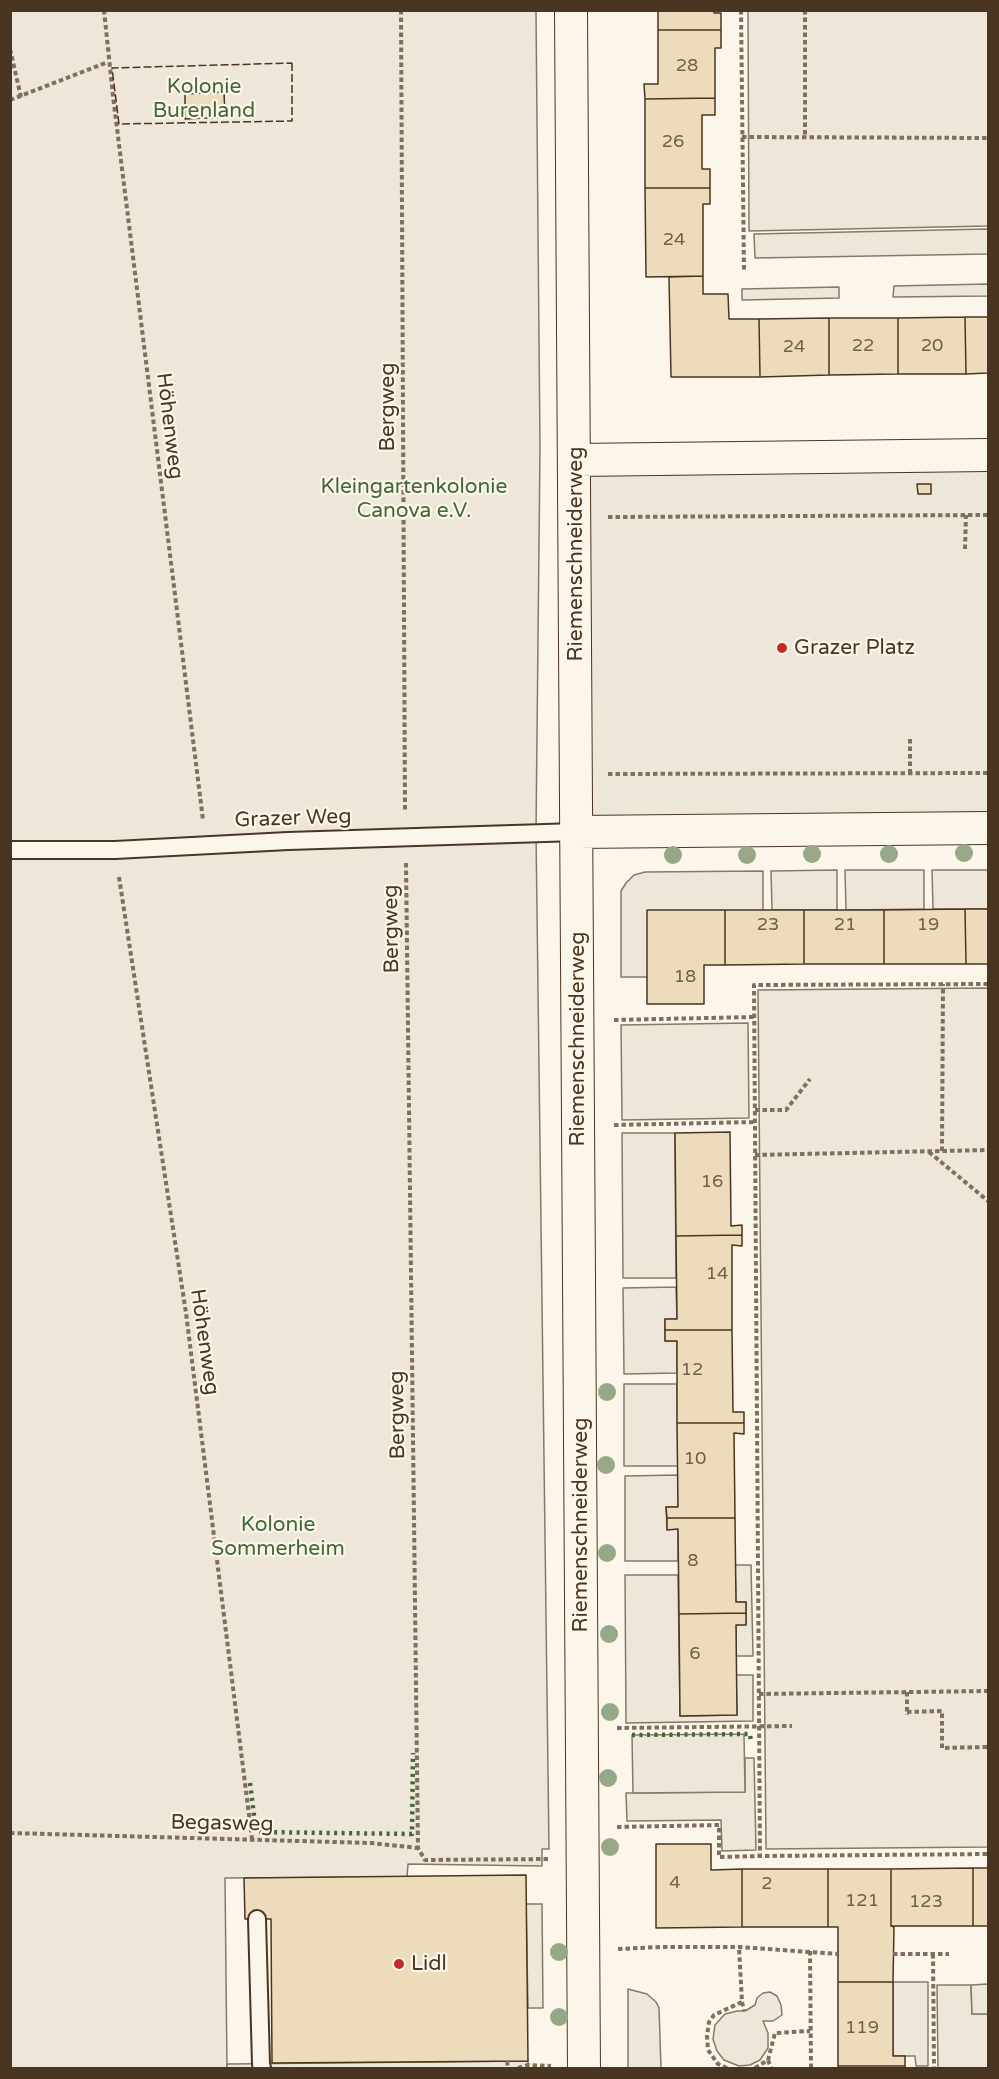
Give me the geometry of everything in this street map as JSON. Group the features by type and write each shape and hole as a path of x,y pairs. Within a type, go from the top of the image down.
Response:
{"street":[{"name":"Riemenschneiderweg","path":"571,10 584,2068"},
{"path":"575,460 988,455"},
{"path":"577,832 988,828"}],"lane":[{"name":"Grazer Weg","path":"10,850 115,850 206,844 577,832"},
{"path":"256,1919 262,2068"}],"path":[{"name":"Höhenweg","path":"104,10 108,62 206,844"},
{"name":"Bergweg","path":"401,10 405,837 418,1848"},
{"path":"741,10 744,271"},
{"path":"805,10 805,137"},
{"path":"10,49 21,97"},
{"path":"10,100 108,62"},
{"path":"742,137 988,138"},
{"path":"965,549 966,515"},
{"path":"606,517 988,515"},
{"path":"910,739 910,774"},
{"path":"608,774 988,773"},
{"name":"Höhenweg","path":"115,850 186,1313 252,1839"},
{"path":"942,1152 943,984"},
{"path":"760,1856 754,985 988,984"},
{"path":"614,1020 754,1017"},
{"path":"755,1110 786,1110 810,1079"},
{"path":"615,1125 755,1122"},
{"path":"755,1155 988,1150"},
{"path":"929,1152 988,1201"},
{"path":"759,1694 988,1691"},
{"path":"907,1692 907,1713 942,1711 942,1748 988,1747"},
{"path":"617,1728 792,1726"},
{"path":"618,1827 718,1825 719,1857 988,1854"},
{"name":"Begasweg","path":"10,1833 371,1843 418,1848"},
{"path":"418,1848 425,1860 550,1859"},
{"path":"739,1947 744,2011"},
{"path":"618,1948 739,1947 838,1954"},
{"path":"810,1951 811,2068"},
{"path":"893,1954 949,1954"},
{"path":"933,1954 934,2068"},
{"path":"728,2068 718,2064 708,2050 707,2036 714,2015 742,2002"},
{"path":"771,2068 768,2060 775,2034 810,2031"},
{"path":"755,2068 768,2060"},
{"path":"507,2061 508,2068"},
{"path":"518,2068 528,2065 552,2066"}],"green space":[{"path":"11,11 536,11 540,448 536,832 549,1849 542,1849 542,1866 408,1864 407,1877 225,1878 227,2068 11,2068"},
{"path":"748,11 988,11 988,226 749,231"},
{"path":"837,870 837,910 772,910 771,871"},
{"path":"845,870 924,870 924,909 846,910"},
{"path":"932,870 988,870 988,909 933,909"},
{"path":"763,871 763,910 647,977 621,977 621,891 634,875 645,872"},
{"path":"988,988 988,1847 766,1849 758,990"},
{"path":"748,1023 749,1118 622,1120 621,1025"},
{"path":"622,1133 675,1133 676,1278 623,1278"},
{"path":"676,1287 677,1319 665,1319 665,1341 677,1341 677,1373 624,1374 623,1288"},
{"path":"624,1384 677,1384 678,1466 624,1466"},
{"path":"678,1475 678,1507 666,1507 667,1529 678,1529 678,1561 625,1561 625,1476"},
{"path":"735,1565 751,1565 753,1656 736,1656 736,1625 746,1624 746,1602 736,1602"},
{"path":"625,1575 678,1575 680,1716 737,1715 736,1675 753,1675 753,1721 626,1723"},
{"path":"745,1758 754,1758 756,1850 722,1851 721,1820 627,1821 626,1793 745,1792"},
{"path":"526,1904 542,1904 543,2008 528,2008"},
{"path":"893,1982 928,1982 928,2066 916,2066 915,2056 893,2056"},
{"path":"937,1985 971,1985 972,2014 988,2014 988,2068 938,2068"},
{"path":"770,1992 777,1996 782,2015 773,2021 763,2021 768,2033 768,2048 760,2060 750,2065 739,2066 724,2060 717,2051 713,2039 715,2025 725,2014 745,2011 755,2005 757,1998 763,1993"}],"shaded area":[{"path":"988,229 988,254 755,258 754,234"},
{"path":"988,284 988,296 893,297 894,286"},
{"path":"839,287 839,298 742,300 742,289"},
{"name":"Grazer Platz","path":"988,455 988,828 577,832 575,460"},
{"path":"744,1734 745,1792 633,1793 632,1735"},
{"path":"988,1984 988,2014 972,2014 971,1985"},
{"path":"628,1989 647,1994 659,2008 661,2068 628,2068"},
{"path":"528,2061 528,2068 227,2068 227,2064"}],"building":[{"path":"658,10 714,10 714,13 721,13 721,30 658,30"},
{"path":"658,30 721,30 721,48 715,48 715,98 645,99 644,84 658,84"},
{"path":"224,92 225,117 185,119 185,94"},
{"path":"715,98 715,115 702,115 702,169 710,169 710,188 645,188 645,99"},
{"path":"645,188 710,188 710,204 703,204 703,276 646,277"},
{"path":"703,276 703,294 728,294 729,319 759,319 760,377 671,377 669,277"},
{"path":"965,317 988,317 988,373 966,374"},
{"path":"965,317 966,374 898,374 898,318"},
{"path":"829,318 829,375 760,377 759,319"},
{"path":"829,318 898,318 898,374 829,375"},
{"path":"917,484 931,484 931,494 918,494"},
{"path":"965,909 966,964 884,964 884,910"},
{"path":"965,909 988,909 988,964 966,964"},
{"path":"647,910 725,910 725,965 704,965 704,1004 647,1004"},
{"path":"725,910 804,910 804,964 725,965"},
{"path":"804,910 884,910 884,964 804,964"},
{"path":"730,1132 731,1226 742,1225 742,1235 676,1236 675,1133"},
{"path":"742,1235 742,1246 732,1245 732,1330 665,1330 665,1319 677,1319 676,1236"},
{"path":"665,1330 732,1330 733,1412 744,1412 744,1423 677,1423 677,1341 665,1341"},
{"path":"677,1423 744,1423 744,1434 734,1433 735,1518 667,1518 666,1507 678,1507"},
{"path":"667,1518 735,1518 736,1602 746,1602 746,1613 679,1614 678,1529 667,1530"},
{"path":"746,1613 746,1625 736,1625 737,1715 680,1716 679,1614"},
{"path":"656,1844 711,1844 711,1870 742,1869 742,1927 656,1928"},
{"path":"973,1868 988,1868 988,1926 973,1926"},
{"path":"973,1868 973,1926 891,1926 891,1869"},
{"path":"742,1869 828,1869 828,1927 742,1927"},
{"path":"828,1869 891,1869 891,1926 894,1927 893,1982 838,1982 838,1927 828,1927"},
{"name":"Lidl","path":"526,1875 528,2061 272,2063 271,1919 245,1919 244,1878"},
{"path":"838,1982 893,1982 893,2056 905,2056 905,2066 838,2066"},
{"path":"838,2066 905,2066 905,2068 838,2068"}],"hedge":[{"path":"632,1735 750,1734 751,1742"},
{"path":"250,1783 256,1832 412,1834 413,1753"}],"fence":[{"path":"292,63 292,121 119,124 112,68 292,63"}],"place":[{"name":"Grazer Platz","path":"782,648"},
{"name":"Lidl","path":"399,1964"}],"park label":[{"name":"Kolonie Burenland","path":"204,99"},
{"name":"Kleingartenkolonie Canova e.V.","path":"414,499"},
{"name":"Kolonie Sommerheim","path":"278,1537"}]}
